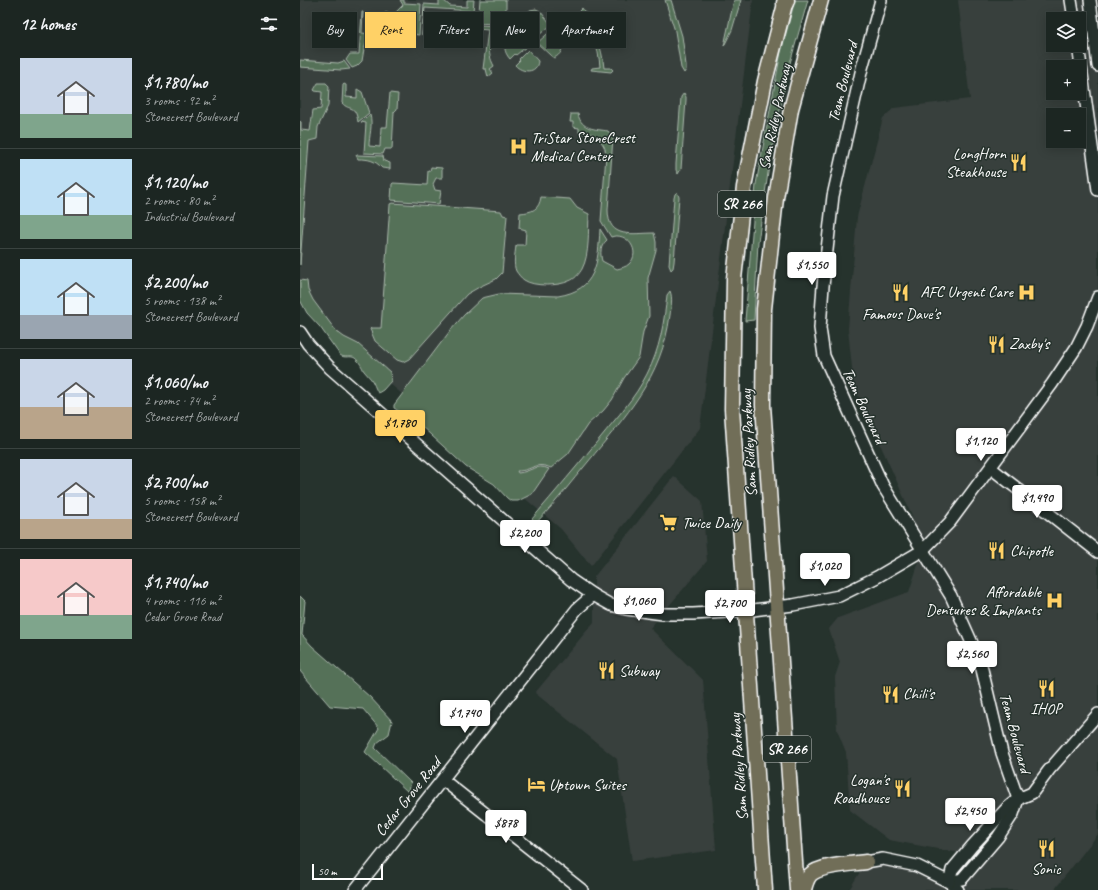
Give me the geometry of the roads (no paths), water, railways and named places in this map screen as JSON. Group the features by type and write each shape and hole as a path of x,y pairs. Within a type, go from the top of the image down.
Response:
{"main road":[{"name":"Sam Ridley Parkway","path":"797,890 763,405 764,309 776,198 791,109 821,0"},
{"name":"Sam Ridley Parkway","path":"765,890 732,409 734,279 744,187 765,82 786,1"},
{"path":"804,890 806,882 811,875 818,870 866,862"}],"street":[{"name":"Team Boulevard","path":"882,0 862,68 833,196 820,328 824,356 883,486 951,596 980,661 1002,753 1018,799 1013,814 998,837 962,879 949,882 952,870 1007,808 1018,799"},
{"path":"1071,0 1073,12"},
{"path":"1090,0 1098,66"},
{"path":"1079,52 1098,190"},
{"path":"300,332 308,344 330,368 571,580 593,595 611,605 626,609 663,614 745,612 777,608 838,596 877,577 923,550 950,522 1052,384 1076,348 1087,326 1098,297"},
{"path":"991,468 1098,552"},
{"name":"Cedar Grove Road","path":"355,890 577,609 593,595"},
{"path":"998,837 1017,816 1049,770 1098,714"},
{"path":"443,780 582,890"},
{"path":"1018,799 1032,793"},
{"path":"972,846 983,855"},
{"path":"866,862 883,859 917,866 949,882 958,890"}],"place":[{"name":"TriStar StoneCrest Medical Center","path":"518,147"},
{"name":"LongHorn Steakhouse","path":"1019,163"},
{"name":"AFC Urgent Care","path":"1026,292"},
{"name":"Famous Dave's","path":"901,293"},
{"name":"Zaxby's","path":"996,344"},
{"name":"Twice Daily","path":"669,523"},
{"name":"Chipotle","path":"997,551"},
{"name":"Affordable Dentures & Implants","path":"1054,601"},
{"name":"Subway","path":"606,671"},
{"name":"IHOP","path":"1046,688"},
{"name":"Chili's","path":"890,694"},
{"name":"Uptown Suites","path":"536,785"},
{"name":"Logan's Roadhouse","path":"902,789"},
{"name":"Sonic","path":"1046,848"}]}
